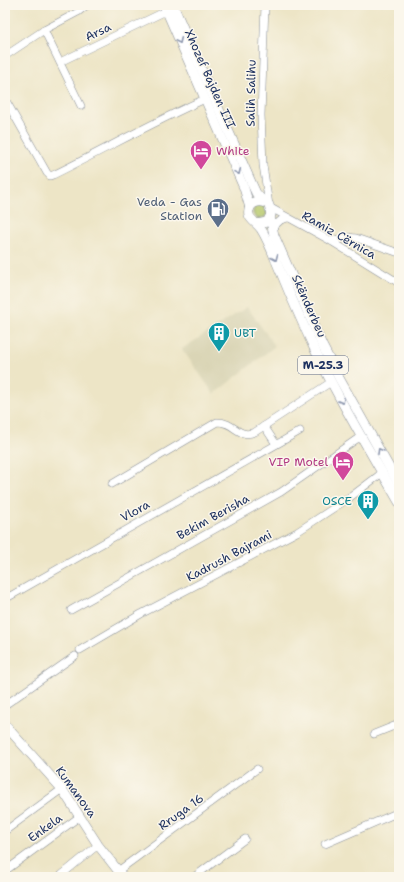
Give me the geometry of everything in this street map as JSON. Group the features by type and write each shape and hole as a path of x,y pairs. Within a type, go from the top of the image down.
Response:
{"main road":[{"name":"Xhozef Bajden III","path":"167,7 268,217"},
{"name":"Xhozef Bajden III","path":"167,7 244,188 250,208"},
{"path":"250,208 255,202 268,217"},
{"name":"M-25.3","path":"250,208 250,217 268,217"},
{"name":"Skënderbeu","path":"268,217 266,237 295,306 332,382 399,502"},
{"name":"Skënderbeu","path":"268,217 297,288 339,378 399,485"},
{"name":"Kumanova","path":"5,725 62,789 98,845 120,874"}],"street":[{"path":"5,56 44,30 78,12 86,5"},
{"name":"Salih Salihu","path":"265,5 261,115 263,165 268,217"},
{"name":"Arsa","path":"60,62 167,7"},
{"path":"44,30 81,106"},
{"path":"5,98 50,176 101,152 153,123 205,99"},
{"name":"Ramiz Cërnica","path":"268,217 281,220 288,218"},
{"name":"Ramiz Cërnica","path":"268,217 288,218 331,241 399,283"},
{"path":"331,241 347,237 356,238 399,252"},
{"path":"112,484 218,422 226,422 241,433 248,435 255,432 332,382"},
{"path":"264,426 276,444"},
{"name":"Vlora","path":"5,599 300,431"},
{"name":"Bekim Berisha","path":"71,610 281,492 357,439 362,438"},
{"name":"Kadrush Bajrami","path":"80,650 141,614 297,532 349,498 382,473"},
{"path":"5,705 75,656"},
{"path":"374,734 399,724"},
{"name":"Rruga 16","path":"120,874 257,769"},
{"path":"5,831 62,789"},
{"path":"325,844 399,812"},
{"name":"Enkela","path":"5,871 79,817"},
{"path":"194,877 245,839"},
{"path":"59,877 98,845"}],"shaded area":[{"path":"247,307 275,346 214,394 182,349"}],"green space":[{"path":"257,205 263,205 267,209 267,215 263,219 257,219 253,215 253,209"}],"place":[{"name":"White","path":"201,170"},
{"name":"Veda - Gas Station","path":"218,228"},
{"name":"UBT","path":"219,352"},
{"name":"VIP Motel","path":"343,482"},
{"name":"OSCE","path":"368,520"}]}
